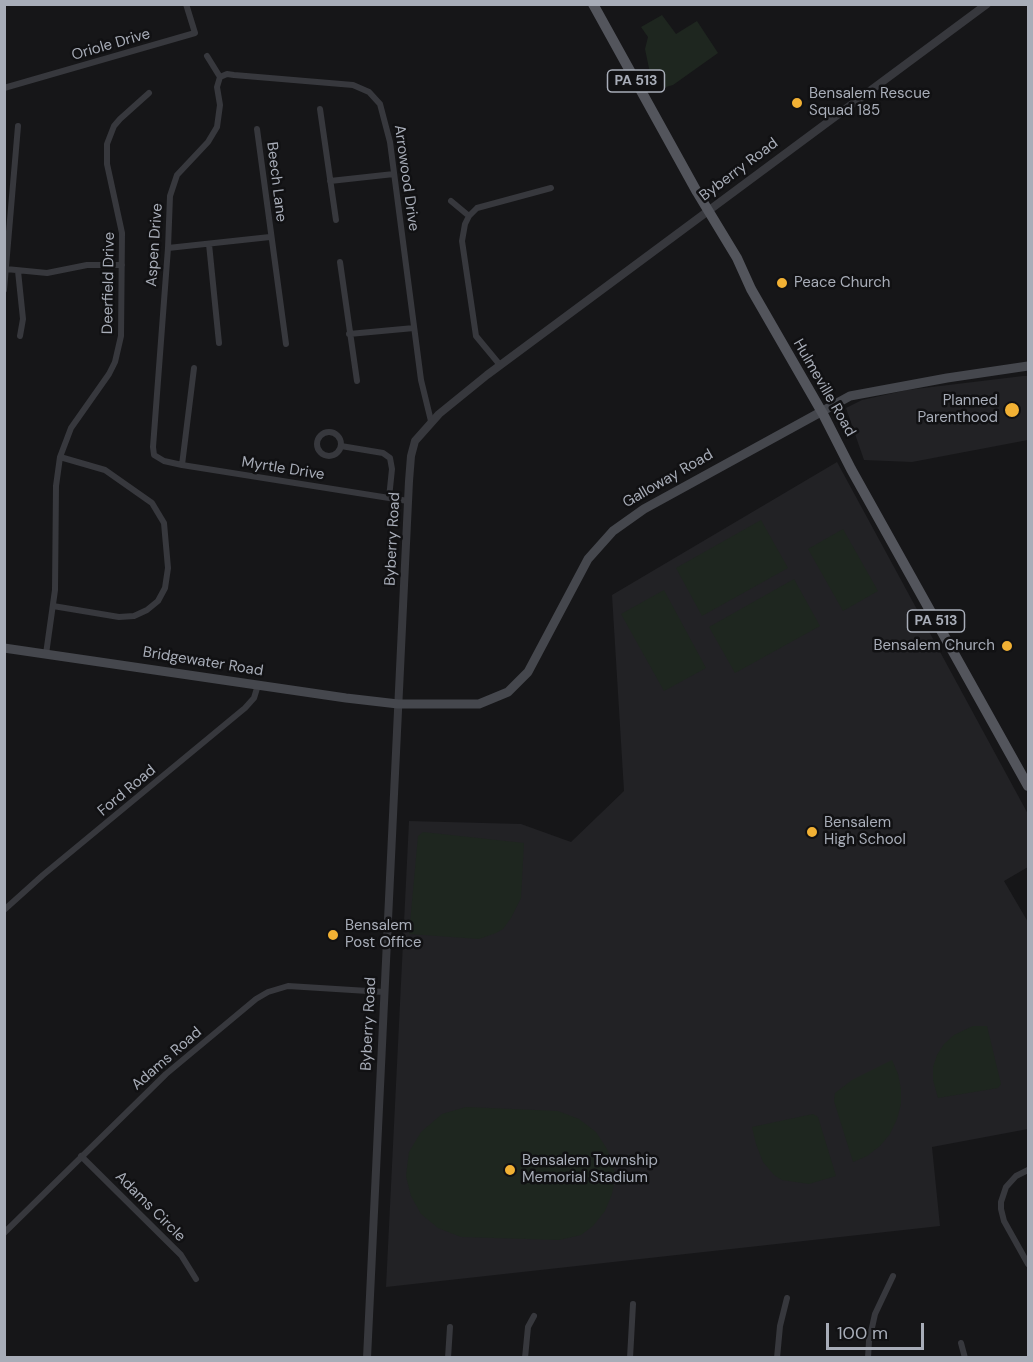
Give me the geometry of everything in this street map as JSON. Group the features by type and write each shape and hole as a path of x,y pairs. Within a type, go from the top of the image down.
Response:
{"main road":[{"name":"Hulmeville Road","path":"593,4 737,258 753,292 821,410 857,479 1029,786"},
{"name":"Galloway Road","path":"398,704 479,704 508,692 528,672 588,560 613,531 644,509 821,410 862,392 1029,366"},
{"name":"Bridgewater Road","path":"4,648 398,704"}],"street":[{"name":"Oriole Drive","path":"4,88 195,33 186,4"},
{"name":"Byberry Road","path":"367,1358 412,448 417,438 431,422 500,365 987,4"},
{"path":"207,57 220,77"},
{"name":"Arrowood Drive","path":"220,77 234,75 333,82 360,87 376,99 384,112 390,142 421,380 431,422"},
{"name":"Aspen Drive","path":"156,457 153,447 171,188 177,175 208,142 217,127 220,105 216,87 220,77"},
{"name":"Deerfield Drive","path":"46,654 55,590 56,486 60,457 71,428 103,384 119,350 123,320 122,233 107,164 107,144 114,126 149,93"},
{"path":"320,110 336,220"},
{"path":"4,290 18,126"},
{"name":"Beech Lane","path":"257,129 286,344"},
{"path":"330,181 394,174"},
{"path":"500,365 476,336 462,241 469,216 477,208 551,188"},
{"path":"451,201 469,216"},
{"name":"Beech Lane","path":"168,249 270,237"},
{"path":"209,244 219,343"},
{"path":"340,262 357,381"},
{"path":"6,269 47,273 96,264 122,265"},
{"path":"18,271 23,319 20,336"},
{"path":"349,334 414,328"},
{"path":"182,465 194,368"},
{"path":"341,446 383,453 390,458 392,469 390,495"},
{"path":"53,606 119,617 134,616 147,610 158,601 165,588 168,568 164,523 152,503 105,470 60,457"},
{"name":"Myrtle Drive","path":"156,457 182,465 390,495 408,501"},
{"name":"Ford Road","path":"4,910 246,708 254,698 258,685"},
{"name":"Adams Road","path":"4,1233 166,1074 239,1011 268,992 285,986 295,986 384,992"},
{"name":"Adams Circle","path":"81,1156 181,1255 196,1279"},
{"path":"1029,1170 1016,1176 1006,1187 1001,1209 1004,1221 1029,1264"},
{"path":"868,1358 875,1314 893,1276"},
{"path":"777,1358 780,1326 787,1298"},
{"path":"630,1358 633,1304"},
{"path":"525,1358 528,1327 534,1316"},
{"path":"448,1358 450,1327"},
{"path":"961,1343 965,1358"}],"shaded area":[{"path":"662,15 676,34 697,21 718,53 673,85 666,87 656,83 650,73 645,49 648,37 641,27"},
{"path":"1028,376 1028,440 912,462 864,460 846,408 862,400 907,390"},
{"path":"837,462 1028,814 1028,867 1004,881 1028,922 1028,1129 932,1147 940,1226 386,1287 409,821 521,824 571,842 624,791 612,595"},
{"path":"761,520 788,568 702,616 676,568"},
{"path":"843,529 878,591 843,611 808,549"},
{"path":"794,579 820,626 735,673 709,627"},
{"path":"664,590 706,668 664,691 621,614"},
{"path":"423,832 524,843 521,898 503,929 479,939 409,934 418,836"},
{"path":"973,1026 987,1026 1001,1084 998,1088 938,1098 933,1080 933,1067 937,1055 954,1035"},
{"path":"892,1060 901,1089 901,1104 897,1119 890,1134 880,1146 867,1156 853,1162 834,1101 835,1093 852,1080"},
{"name":"Bensalem Township Memorial Stadium","path":"466,1107 558,1111 579,1119 596,1132 607,1149 613,1164 615,1179 605,1211 593,1226 581,1235 559,1240 461,1237 438,1228 421,1214 411,1196 406,1176 409,1152 421,1132 442,1114"},
{"path":"813,1114 818,1117 836,1176 809,1184 782,1180 774,1175 763,1162 752,1127"}],"place":[{"name":"Bensalem Rescue Squad 185","path":"797,103"},
{"name":"Peace Church","path":"782,283"},
{"name":"Planned Parenthood","path":"1012,410"},
{"name":"Bensalem Church","path":"1007,646"},
{"name":"Bensalem High School","path":"812,832"},
{"name":"Bensalem Post Office","path":"333,935"},
{"name":"Bensalem Township Memorial Stadium","path":"510,1170"}]}
